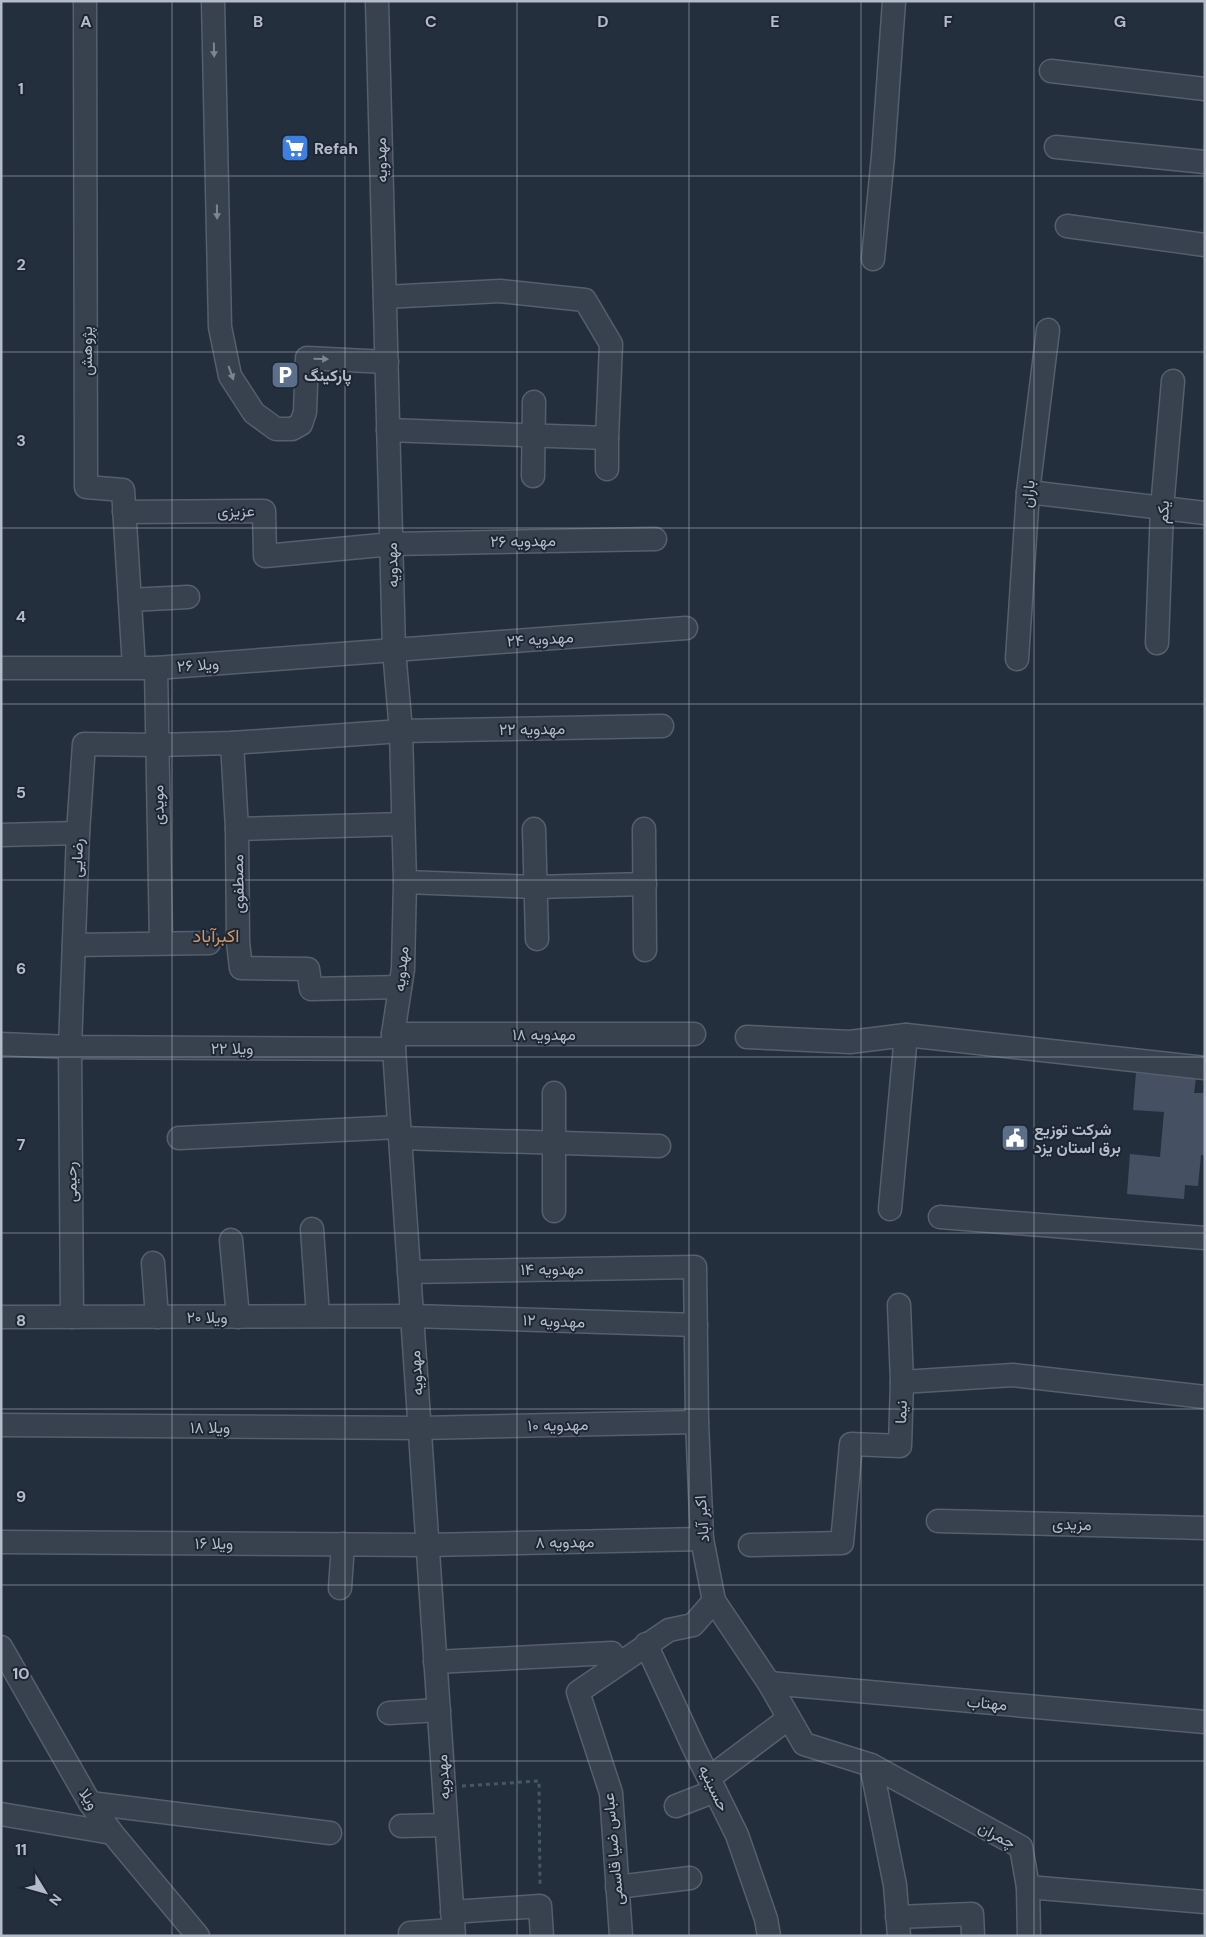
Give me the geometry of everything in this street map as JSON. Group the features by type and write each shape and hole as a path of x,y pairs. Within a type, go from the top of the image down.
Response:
{"street":[{"name":"پژوهش","path":"85,1 86,487 123,490 130,600 145,667"},
{"path":"213,1 220,327 230,376 254,413 276,429 292,429 301,424 305,412 307,358 387,362"},
{"name":"مهدویه","path":"377,1 394,650 401,731 405,882 403,970 394,1041 453,1926"},
{"path":"874,259 894,1"},
{"path":"1052,71 1205,89"},
{"path":"1056,147 1205,162"},
{"path":"1067,226 1205,245"},
{"path":"385,297 500,291 585,300 611,344 607,469"},
{"name":"باران","path":"1017,659 1028,492 1048,330"},
{"name":"یکم","path":"1157,643 1162,508 1173,381"},
{"path":"533,476 534,402"},
{"path":"388,430 607,438"},
{"path":"1028,492 1205,513"},
{"name":"عزیزی","path":"124,512 264,511 265,556 392,544"},
{"name":"مهدویه ۲۶","path":"392,544 655,539"},
{"path":"130,600 188,597"},
{"name":"مهدویه ۲۴","path":"394,650 686,628"},
{"name":"ویلا ۲۶","path":"1,668 145,667 394,650"},
{"name":"مویدی","path":"145,667 157,746 161,943"},
{"name":"مهدویه ۲۲","path":"401,731 662,726"},
{"path":"157,746 232,743 401,731"},
{"name":"مصطفوی","path":"232,743 237,828 238,942 241,968 308,969 311,989 400,987"},
{"name":"رضایی","path":"70,1047 78,833 84,744 157,746"},
{"path":"237,828 403,824"},
{"path":"534,829 537,939"},
{"path":"644,829 646,950"},
{"path":"1,835 78,833"},
{"path":"405,882 536,887 645,884"},
{"path":"74,945 209,943"},
{"name":"مهدویه ۱۸","path":"394,1041 694,1034"},
{"path":"890,1209 906,1034"},
{"path":"747,1037 850,1042 906,1034 1205,1068"},
{"name":"ویلا ۲۲","path":"1,1044 70,1047 394,1041"},
{"name":"رحیمی","path":"70,1047 72,1317"},
{"path":"554,1093 554,1211"},
{"path":"179,1138 400,1133 554,1143 659,1146"},
{"path":"940,1217 1205,1238"},
{"path":"312,1229 318,1316"},
{"path":"231,1240 238,1317"},
{"path":"153,1263 157,1317"},
{"name":"مهدویه ۱۴","path":"409,1272 695,1267"},
{"name":"اکبر آباد","path":"695,1267 697,1422 702,1539 714,1602 769,1683 804,1744"},
{"path":"899,1305 902,1382"},
{"name":"ویلا ۲۰","path":"1,1317 412,1316"},
{"name":"مهدویه ۱۲","path":"412,1316 696,1325"},
{"name":"نیما","path":"750,1545 842,1543 851,1444 900,1446 902,1382 1013,1375 1205,1397"},
{"name":"مهدویه ۱۰","path":"420,1428 697,1422"},
{"name":"ویلا ۱۸","path":"1,1425 420,1428"},
{"name":"مزیدی","path":"938,1521 1205,1528"},
{"name":"مهدویه ۸","path":"427,1544 702,1539"},
{"name":"ویلا ۱۶","path":"1,1542 427,1544"},
{"path":"340,1588 343,1544"},
{"name":"عباس ضیا قاسمی","path":"620,1936 611,1793 578,1692 646,1644 670,1630 693,1625 714,1602"},
{"name":"حسینیه","path":"646,1644 737,1835 770,1936"},
{"name":"ویلا","path":"1,1647 90,1803 112,1833 198,1936"},
{"path":"435,1662 612,1653 618,1664"},
{"name":"مهتاب","path":"769,1683 1205,1722"},
{"path":"389,1714 439,1710"},
{"path":"676,1806 712,1785 789,1718"},
{"name":"چمران","path":"804,1744 871,1765 1021,1847 1028,1887"},
{"path":"871,1765 896,1885 898,1926 972,1914 973,1936"},
{"path":"90,1803 330,1833"},
{"path":"1,1814 112,1833"},
{"path":"401,1826 446,1824"},
{"path":"617,1887 690,1878"},
{"path":"1029,1936 1028,1887 1205,1902"},
{"path":"410,1932 453,1926 540,1906 542,1936"}],"path":[{"path":"444,1787 539,1781 540,1906"}],"building":[{"path":"1136,1073 1196,1078 1194,1093 1205,1093 1205,1155 1201,1155 1198,1186 1185,1185 1184,1199 1127,1194 1130,1154 1160,1157 1164,1112 1133,1110"}],"place":[{"name":"Refah","path":"295,148"},
{"name":"پارکینگ","path":"285,375"},
{"name":"شرکت توزیع برق استان یزد","path":"1015,1138"}],"district":[{"name":"اکبرآباد","path":"216,936"}]}
